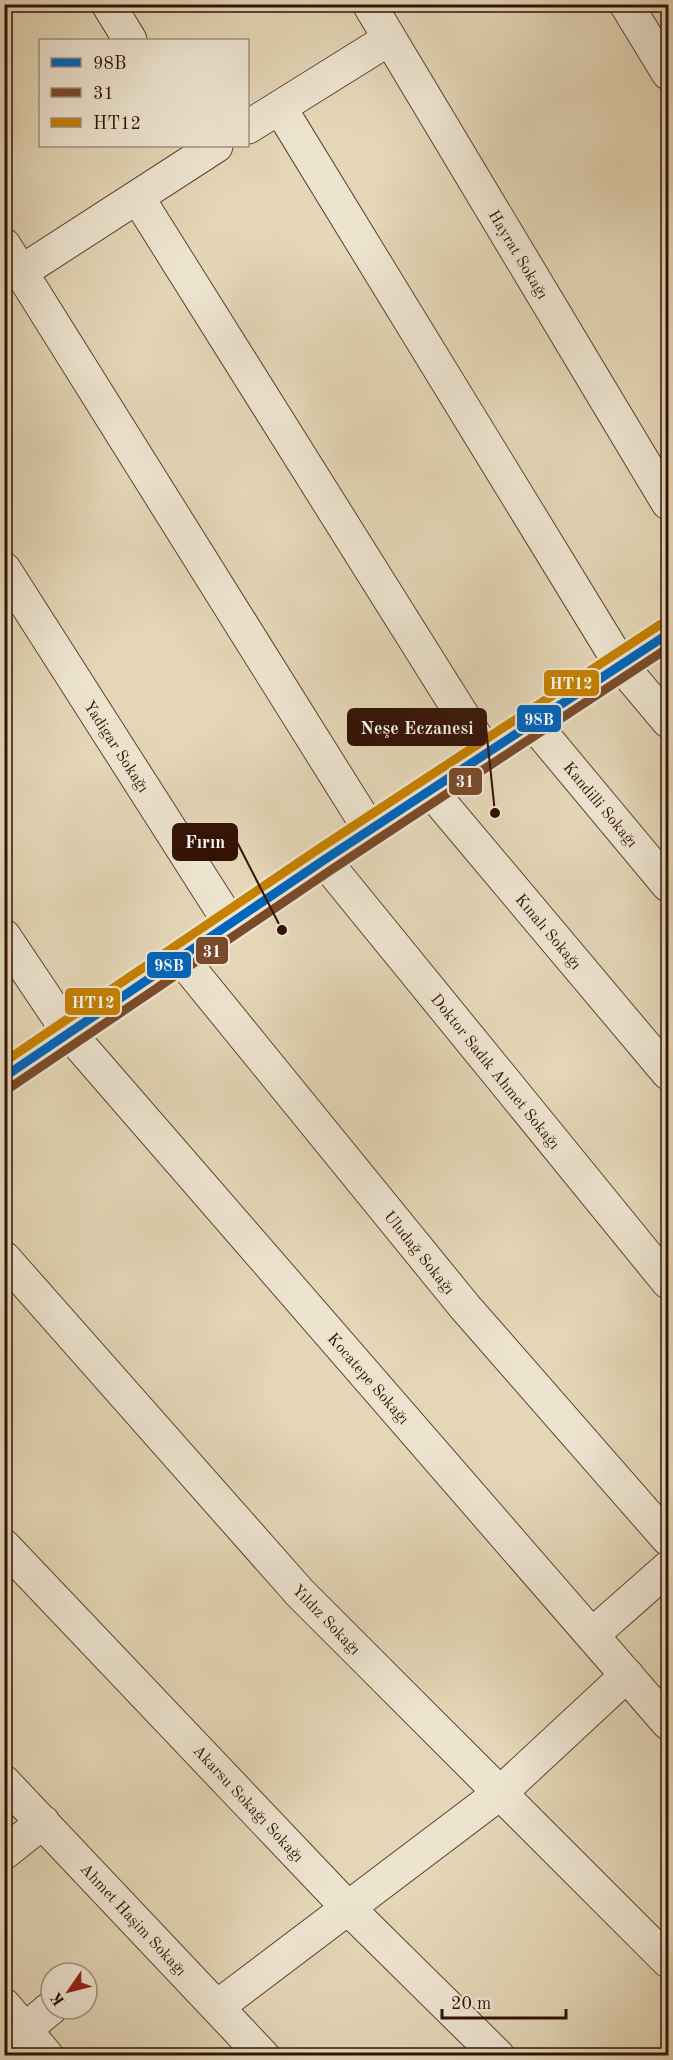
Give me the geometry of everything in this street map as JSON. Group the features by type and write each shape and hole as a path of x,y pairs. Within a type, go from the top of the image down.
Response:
{"main road":[{"path":"4,1077 324,860 669,634"}],"street":[{"path":"108,4 129,39"},
{"name":"Hayrat Sokağı","path":"369,4 669,503"},
{"path":"626,4 669,73"},
{"path":"249,126 389,39"},
{"path":"280,108 621,665 669,721"},
{"path":"202,149 138,198 13,258 370,830"},
{"path":"138,198 486,753"},
{"name":"Yadigar Sokağı","path":"4,569 230,923"},
{"name":"Kandilli Sokağı","path":"533,723 669,885"},
{"name":"Kınalı Sokağı","path":"430,790 669,1073"},
{"name":"Doktor Sadık Ahmet Sokağı","path":"324,860 669,1282"},
{"name":"Kocatepe Sokağı","path":"4,936 69,1033 669,1723"},
{"name":"Uludağ Sokağı","path":"180,957 465,1307 669,1539"},
{"name":"Yıldız Sokağı","path":"4,1258 300,1593 669,1961"},
{"name":"Akarsu Sokağı Sokağı","path":"4,1546 348,1908 498,2055"},
{"path":"592,1635 669,1568"},
{"path":"217,2007 500,1793 627,1675"},
{"name":"Ahmet Haşim Sokağı","path":"4,1782 263,2055"},
{"path":"4,1853 42,1822"},
{"path":"4,2005 15,2038 46,2055"},
{"path":"15,2038 39,2018"}],"transit line":[{"name":"HT12","path":"4,1062 317,850 661,624"},
{"name":"98B","path":"4,1077 324,860 668,634"},
{"name":"31","path":"11,1087 331,870 668,648"}],"place":[{"name":"Neşe Eczanesi","path":"495,813"},
{"name":"Fırın","path":"282,930"}]}
